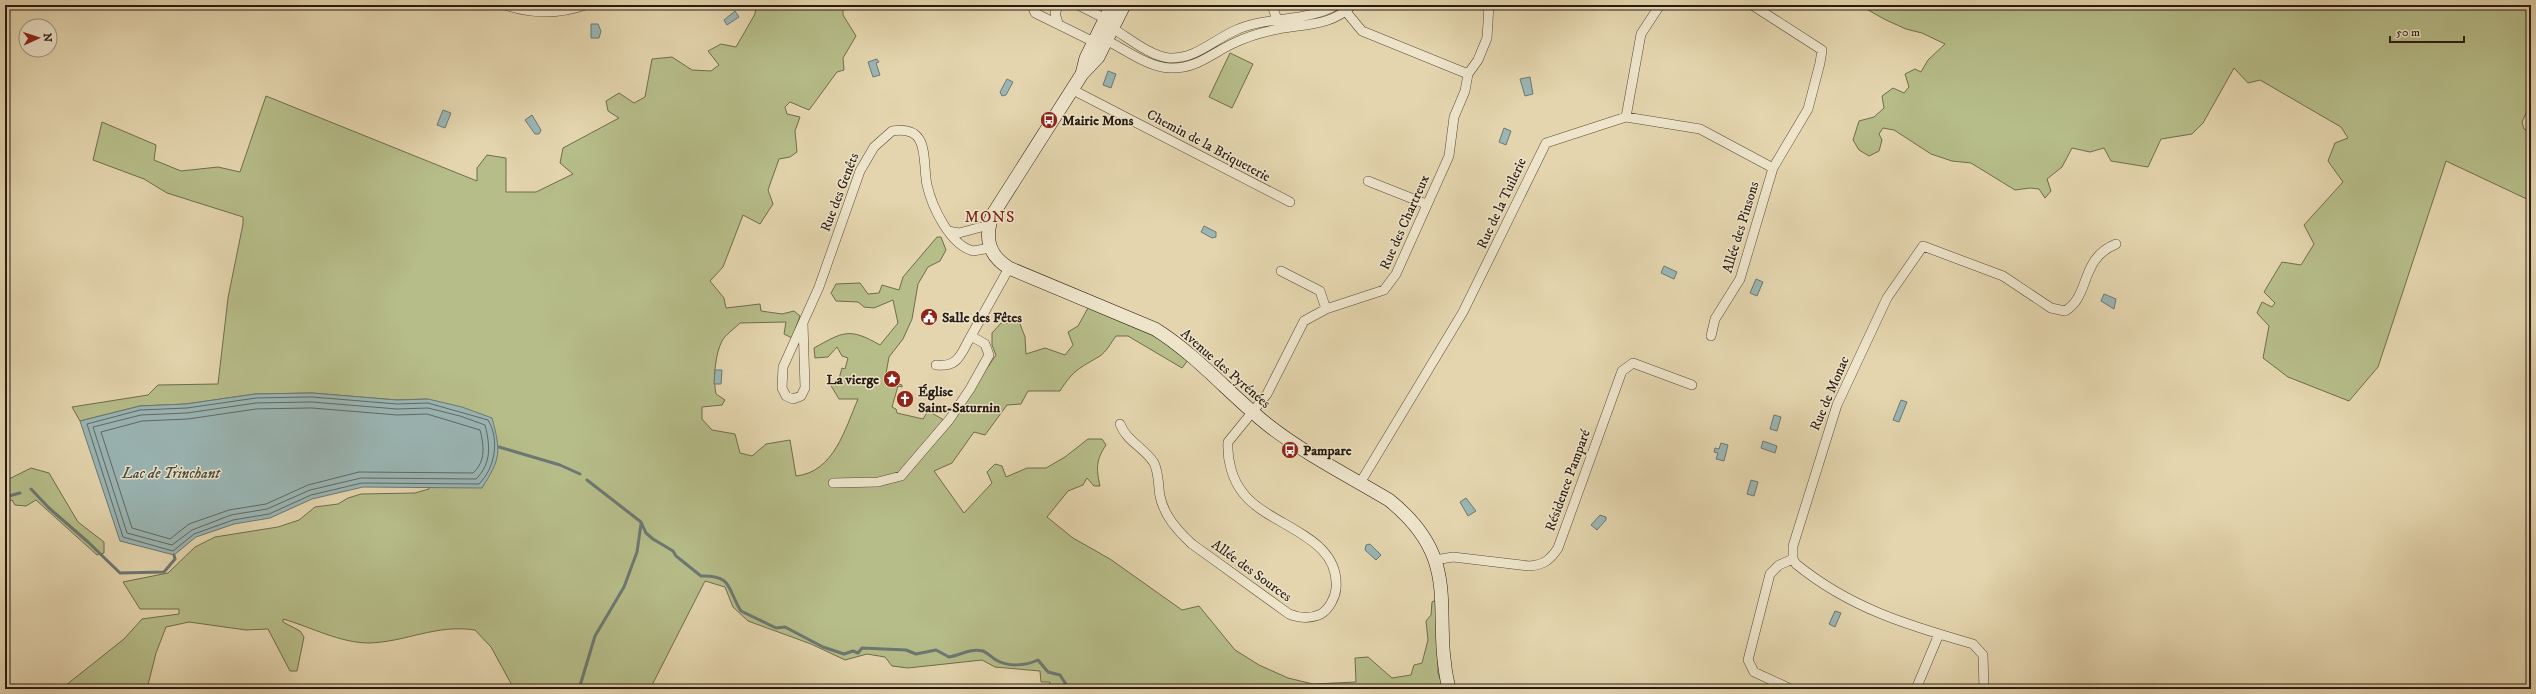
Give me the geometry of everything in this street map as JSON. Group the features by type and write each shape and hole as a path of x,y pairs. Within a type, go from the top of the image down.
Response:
{"street":[{"path":"504,5 519,10 545,13 570,10 585,5"},
{"path":"1032,5 1036,13 1058,23 1101,27 1159,56 1181,57 1198,52 1236,30 1277,18 1318,13 1336,5"},
{"path":"1058,23 1055,13 1059,5"},
{"path":"1078,5 1101,27 1155,65 1178,68 1194,66 1244,38 1279,29 1319,23 1343,8 1352,5"},
{"path":"990,248 989,225 993,214 1082,74 1098,57 1101,27 1112,5"},
{"path":"1101,27 1124,5"},
{"path":"1272,5 1279,29"},
{"name":"Rue des Chartreux","path":"1252,412 1273,383 1304,321 1326,309 1378,293 1390,284 1449,156 1454,117 1464,91 1468,74 1478,60 1487,38 1489,5"},
{"path":"1626,117 1641,34 1660,5"},
{"name":"Allée des Pinsons","path":"1711,336 1715,319 1740,279 1773,168 1808,109 1822,50 1752,5"},
{"path":"1343,8 1362,31 1468,74"},
{"path":"1198,52 1203,61"},
{"path":"1155,65 1159,56"},
{"name":"Chemin de la Briqueterie","path":"1073,90 1290,202"},
{"name":"Rue de la Tuilerie","path":"1360,482 1463,312 1496,249 1542,148 1552,141 1626,117 1700,130 1773,168"},
{"name":"Rue des Genêts","path":"803,323 805,388 801,396 793,399 784,393 782,372 803,323 819,287 863,163 874,147 888,133 907,131 916,136 922,144 929,192 948,231 956,242 967,250 980,251 990,248"},
{"path":"1368,181 1426,204"},
{"path":"948,231 959,233 989,225"},
{"name":"Rue de Monac","path":"1793,559 1793,546 1837,405 1887,298 1923,246 2004,276 2051,308 2065,311 2075,302 2092,261 2098,253 2116,244"},
{"name":"Avenue des Pyrénées","path":"990,248 999,262 1009,268 1155,329 1198,360 1252,412 1294,444 1360,482 1403,511 1425,540 1436,560 1443,592 1445,665 1449,689"},
{"path":"936,365 948,367 955,363 1009,268"},
{"path":"1281,271 1320,291 1326,309"},
{"path":"833,483 890,480 907,470 949,420 970,389 989,355 985,344 971,336"},
{"name":"Résidence Pamparé","path":"1436,560 1453,557 1529,566 1542,565 1551,558 1558,548 1622,371 1633,363 1692,386"},
{"name":"Allée des Sources","path":"1120,424 1126,435 1147,454 1155,465 1164,508 1183,535 1281,610 1296,617 1312,617 1326,610 1335,594 1335,579 1326,556 1311,539 1252,503 1239,488 1231,469 1228,442 1252,412"},
{"path":"1791,689 1754,672 1748,660 1770,574 1778,565 1793,559 1800,567 1844,598 1878,614 1973,644 1979,649 1982,655 1984,689"},
{"path":"1916,689 1939,634"}],"green space":[{"path":"756,5 833,5 843,8 843,15 856,36 843,58 844,70 837,72 809,110 790,102 785,107 787,114 800,117 795,131 797,152 790,157 779,159 768,190 773,204 760,224 743,215 723,267 710,281 724,298 726,308 760,304 761,311 782,314 794,311 800,316 792,338 784,334 786,322 740,323 723,339 716,360 715,382 716,394 725,400 722,405 702,407 702,419 712,430 735,434 740,453 752,456 766,444 790,440 796,476 809,473 820,466 829,458 843,435 858,399 839,399 830,384 837,386 842,368 845,369 848,358 842,356 837,347 828,357 815,358 814,348 832,338 846,334 861,336 880,345 898,323 893,300 874,308 864,307 858,302 836,301 831,293 836,284 860,283 868,294 879,293 882,285 899,290 903,277 937,237 941,237 946,250 940,261 928,267 918,284 912,319 903,339 889,357 885,379 902,385 902,387 898,386 892,407 896,409 897,413 923,419 928,411 944,420 948,425 996,355 992,345 992,333 1002,322 1008,323 1017,316 1025,337 1026,354 1045,348 1065,355 1073,345 1068,332 1078,326 1088,308 1159,338 1188,360 1182,368 1128,336 1116,336 1100,356 1077,370 1060,391 1028,391 1021,404 1007,405 985,435 974,432 952,463 934,471 964,513 992,483 987,472 995,464 1002,466 1006,477 1027,468 1046,468 1065,457 1088,439 1102,439 1106,445 1100,455 1098,464 1100,486 1094,486 1087,478 1083,485 1068,491 1047,517 1073,538 1110,559 1182,610 1199,606 1235,650 1259,665 1288,678 1313,684 1356,682 1355,658 1368,657 1392,678 1411,675 1414,665 1422,663 1428,640 1426,621 1431,615 1432,602 1438,599 1438,673 1444,689 1049,689 1050,682 1041,682 1040,671 995,667 982,660 908,668 892,666 885,657 867,654 845,660 811,644 748,621 733,607 725,587 705,581 650,689 514,689 491,647 475,630 447,629 396,640 369,643 336,638 283,619 283,622 300,631 304,637 297,671 290,671 268,629 246,630 189,622 166,627 156,653 147,689 61,689 124,639 142,619 179,614 179,609 140,609 123,582 168,573 195,547 215,537 278,527 299,520 315,507 338,504 348,498 361,494 415,493 429,489 428,399 397,400 312,393 255,394 186,404 140,406 80,421 72,407 148,395 158,385 218,384 228,298 243,224 243,217 167,193 144,179 93,160 102,122 156,145 154,160 181,171 218,167 240,172 266,96 477,181 477,168 487,155 506,158 506,192 536,192 573,174 560,163 563,148 619,118 608,111 606,101 619,93 634,103 645,97 652,59 672,57 692,70 711,71 719,65 708,51 721,44 736,47 755,14"},
{"path":"1859,5 2531,5 2531,102 2522,122 2524,129 2531,132 2531,201 2446,161 2378,367 2349,401 2288,377 2263,358 2269,326 2257,313 2262,302 2272,307 2275,303 2264,292 2282,262 2301,265 2314,244 2304,225 2343,182 2328,161 2335,143 2348,138 2341,127 2260,80 2248,83 2234,68 2203,123 2192,134 2161,139 2148,167 2111,161 2104,148 2090,152 2072,148 2062,167 2047,179 2051,191 2045,198 2039,189 2030,188 2015,190 1971,163 1952,161 1931,154 1894,130 1883,128 1879,134 1882,140 1879,151 1869,156 1859,150 1853,140 1859,121 1874,117 1884,108 1882,96 1893,88 1904,93 1909,87 1905,74 1915,69 1921,72 1928,60 1945,44 1922,33 1906,29 1886,20"},
{"path":"1230,53 1253,64 1232,108 1209,97"},
{"path":"31,468 49,473 78,522 104,542 104,553 97,555 36,500 26,506 15,505 12,500 5,502 5,481"}],"water":[{"path":"735,11 739,17 727,25 724,20"},
{"path":"591,24 598,24 601,31 599,38 591,38"},
{"path":"877,59 879,62 876,63 880,75 873,77 868,62"},
{"path":"1108,71 1116,74 1111,88 1103,85"},
{"path":"1530,77 1533,94 1525,96 1520,79"},
{"path":"1007,79 1013,82 1006,95 1002,96 1000,92"},
{"path":"443,110 451,113 445,128 437,125"},
{"path":"532,115 541,130 539,134 535,134 525,120"},
{"path":"1504,128 1511,131 1506,145 1499,142"},
{"path":"1204,226 1216,232 1216,237 1212,238 1201,232"},
{"path":"1664,266 1677,272 1674,279 1661,273"},
{"path":"1756,279 1763,282 1757,296 1750,293"},
{"path":"2104,294 2116,299 2114,309 2101,301"},
{"path":"715,370 722,370 721,384 714,384"},
{"name":"Lac de Trinchant","path":"312,393 397,400 428,399 462,407 492,418 498,447 496,462 482,488 363,487 312,499 270,518 234,524 196,537 174,555 120,541 80,421 140,406 186,404 255,394"},
{"path":"1901,400 1907,402 1899,422 1893,420"},
{"path":"1774,415 1781,417 1777,431 1770,429"},
{"path":"1763,441 1777,446 1775,453 1761,448"},
{"path":"1721,443 1728,445 1724,461 1716,459 1718,453 1714,452 1715,448 1719,449"},
{"path":"1751,480 1758,482 1754,496 1747,494"},
{"path":"1466,498 1476,511 1468,516 1460,502"},
{"path":"1600,515 1606,517 1606,520 1597,530 1591,525"},
{"path":"1370,544 1381,555 1376,560 1365,550 1366,545"},
{"path":"1835,611 1841,613 1835,627 1829,624"}],"waterway":[{"path":"499,447 560,465 580,474"},
{"path":"587,480 641,522 646,533 673,551 676,556 701,576 711,576 724,581 731,590 741,611 776,628 785,627 823,647 844,654 853,651 858,653 862,648 906,650 916,654 936,650 949,657 978,650 985,652 996,660 1011,665 1028,664 1038,660 1048,672 1060,675 1069,689"},
{"path":"31,489 49,508 88,542 120,573 164,572 175,559 174,555"},
{"path":"5,497 20,493"},
{"path":"579,689 595,636 624,587 637,552 641,524"}],"place":[{"name":"Mairie Mons","path":"1049,120"},
{"name":"Salle des Fêtes","path":"929,317"},
{"name":"La vierge","path":"892,379"},
{"name":"Église Saint-Saturnin","path":"905,399"},
{"name":"Pampare","path":"1290,450"}],"district":[{"name":"MONS","path":"990,216"}]}
